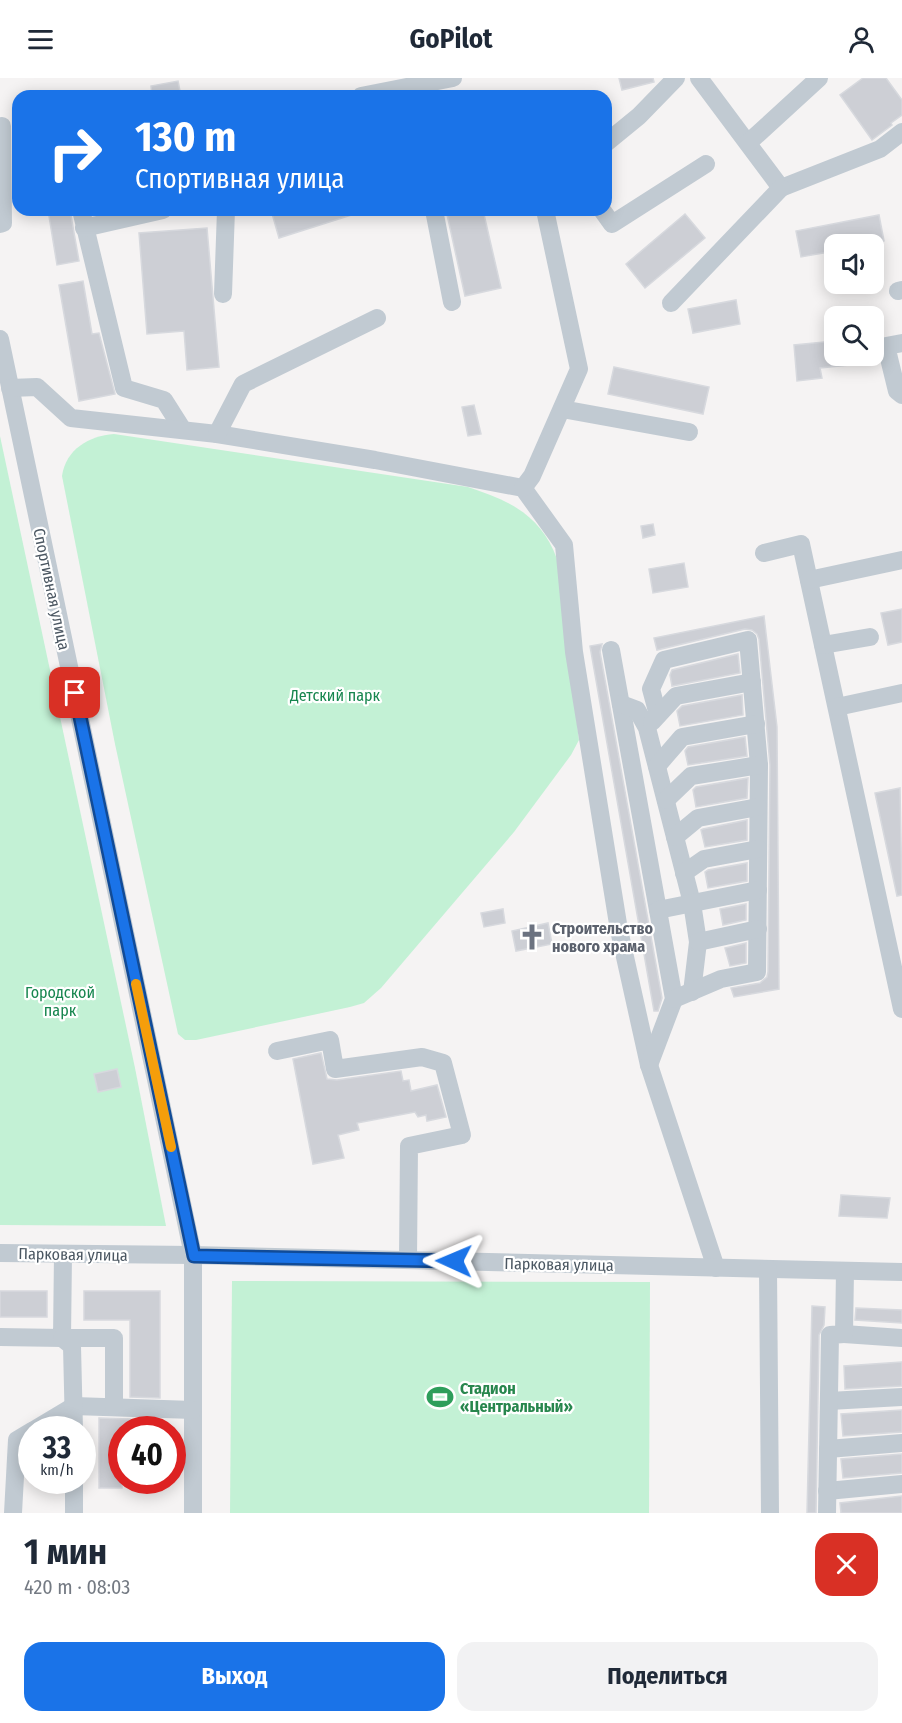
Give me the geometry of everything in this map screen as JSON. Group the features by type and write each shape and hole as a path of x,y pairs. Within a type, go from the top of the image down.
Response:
{"street":[{"path":"392,90 453,78"},
{"path":"612,138 639,116 676,78"},
{"path":"699,78 782,188"},
{"path":"748,143 819,78"},
{"path":"0,224 3,223 2,126"},
{"path":"671,303 782,188 880,148 902,132"},
{"path":"606,216 612,224 706,164"},
{"path":"110,216 83,219 124,388 165,400 183,430"},
{"path":"223,294 226,216"},
{"path":"435,216 452,302"},
{"path":"523,488 532,476 579,369 546,216"},
{"path":"217,434 243,384 377,318"},
{"name":"Спортивная улица","path":"0,339 194,1256 193,1513"},
{"path":"902,343 886,346 897,391 902,395"},
{"path":"10,388 37,387 71,418 217,434 375,460 523,488 564,545 574,652 617,919 649,1065 716,1268"},
{"path":"562,409 689,432"},
{"path":"764,553 801,544 902,1009"},
{"path":"809,580 902,560"},
{"path":"823,645 870,637"},
{"path":"674,999 692,992 721,979 757,972 759,765 748,640 664,660 651,689 657,766 692,903 698,942 692,992"},
{"path":"611,650 674,999 649,1065"},
{"path":"653,722 676,696 752,682"},
{"path":"837,707 902,693"},
{"path":"621,704 637,710 653,722"},
{"path":"657,766 682,737 756,724"},
{"path":"666,800 691,776 759,765"},
{"path":"675,837 698,818 758,807"},
{"path":"684,873 704,859 758,849"},
{"path":"658,910 758,890"},
{"path":"698,942 758,929"},
{"path":"277,1051 330,1040 335,1069 422,1057 443,1063 462,1135 409,1146 408,1260"},
{"name":"Парковая улица","path":"0,1253 902,1272"},
{"path":"62,1338 63,1254"},
{"path":"768,1269 770,1513"},
{"path":"844,1334 845,1271"},
{"path":"827,1513 830,1335 902,1338"},
{"path":"0,1337 114,1338 114,1407"},
{"path":"62,1338 72,1346 74,1416"},
{"path":"829,1401 902,1397"},
{"path":"57,1416 74,1406 193,1410"},
{"path":"12,1513 16,1440 18,1439"},
{"path":"828,1449 902,1443"},
{"path":"827,1491 902,1484"},
{"path":"74,1494 74,1513"}],"green space":[{"name":"Детский парк","path":"114,434 468,487 510,504 522,512 542,531 557,559 579,740 571,755 514,832 381,988 364,1003 196,1040 185,1040 178,1034 115,744 62,476 68,458 80,446 96,438"},
{"name":"Городской парк","path":"0,436 135,1068 166,1226 0,1225"},
{"name":"Стадион «Центральный»","path":"232,1281 650,1282 649,1513 230,1513"}],"building":[{"path":"619,78 653,78 654,82 622,90"},
{"path":"863,78 886,78 902,100 902,115 872,140 840,95"},
{"path":"178,81 180,90 151,90 151,86"},
{"path":"685,214 705,238 645,288 626,264"},
{"path":"879,215 883,234 824,234 824,253 801,257 796,231"},
{"path":"49,216 71,216 79,261 57,265"},
{"path":"273,216 348,216 279,238"},
{"path":"447,216 484,216 501,288 465,296"},
{"path":"207,228 219,367 187,370 184,331 147,334 139,233"},
{"path":"83,281 92,334 99,333 115,394 79,401 59,285"},
{"path":"736,300 740,324 693,333 688,309"},
{"path":"824,342 824,366 839,366 820,368 822,378 797,381 794,345"},
{"path":"614,367 709,387 703,414 608,394"},
{"path":"474,405 481,434 468,436 462,407"},
{"path":"653,524 655,535 643,538 641,526"},
{"path":"684,563 688,587 653,593 649,569"},
{"path":"902,609 902,642 888,645 881,613"},
{"path":"764,616 777,727 779,989 734,997 731,988 760,983 767,977 768,972 770,765 759,639 752,630 745,629 657,650 654,638"},
{"path":"602,644 600,652 662,998 658,1011 654,1011 590,646"},
{"path":"738,654 740,673 672,686 670,675 672,670"},
{"path":"742,695 743,715 680,726 677,711 682,706"},
{"path":"745,737 747,756 688,765 685,751 688,747"},
{"path":"748,778 747,798 696,807 693,790 696,787"},
{"path":"900,788 902,895 897,896 875,793"},
{"path":"747,820 747,840 705,847 701,830"},
{"path":"747,863 747,881 708,888 705,872 708,870"},
{"path":"746,904 746,920 723,925 720,909"},
{"path":"503,909 505,923 484,927 481,913"},
{"name":"Строительство нового храма","path":"548,923 552,944 516,951 512,931"},
{"path":"746,943 746,963 730,966 725,948"},
{"path":"321,1053 327,1079 337,1080 401,1071 403,1081 409,1080 411,1091 437,1085 446,1117 427,1121 426,1115 418,1117 415,1112 357,1123 359,1130 338,1135 344,1158 313,1164 293,1059"},
{"path":"117,1069 121,1087 98,1092 94,1074"},
{"path":"841,1195 890,1198 887,1218 839,1216"},
{"path":"0,1291 47,1291 47,1317 0,1317"},
{"path":"84,1291 160,1291 160,1398 130,1397 130,1320 84,1320"},
{"path":"812,1306 825,1307 824,1325 819,1335 816,1513 807,1513"},
{"path":"856,1308 902,1310 902,1323 855,1320"},
{"path":"902,1362 902,1386 845,1389 844,1366"},
{"path":"902,1410 902,1432 843,1436 841,1414"},
{"path":"99,1418 108,1418 108,1488 99,1488"},
{"path":"902,1454 902,1473 843,1478 841,1459"},
{"path":"902,1496 902,1513 841,1513 840,1503"}],"slow traffic":[{"path":"136,984 171,1147"}],"place":[{"name":"Строительство нового храма","path":"532,937"},
{"name":"Стадион «Центральный»","path":"440,1397"}],"route":[{"path":"75,693 194,1256 454,1261"}]}
